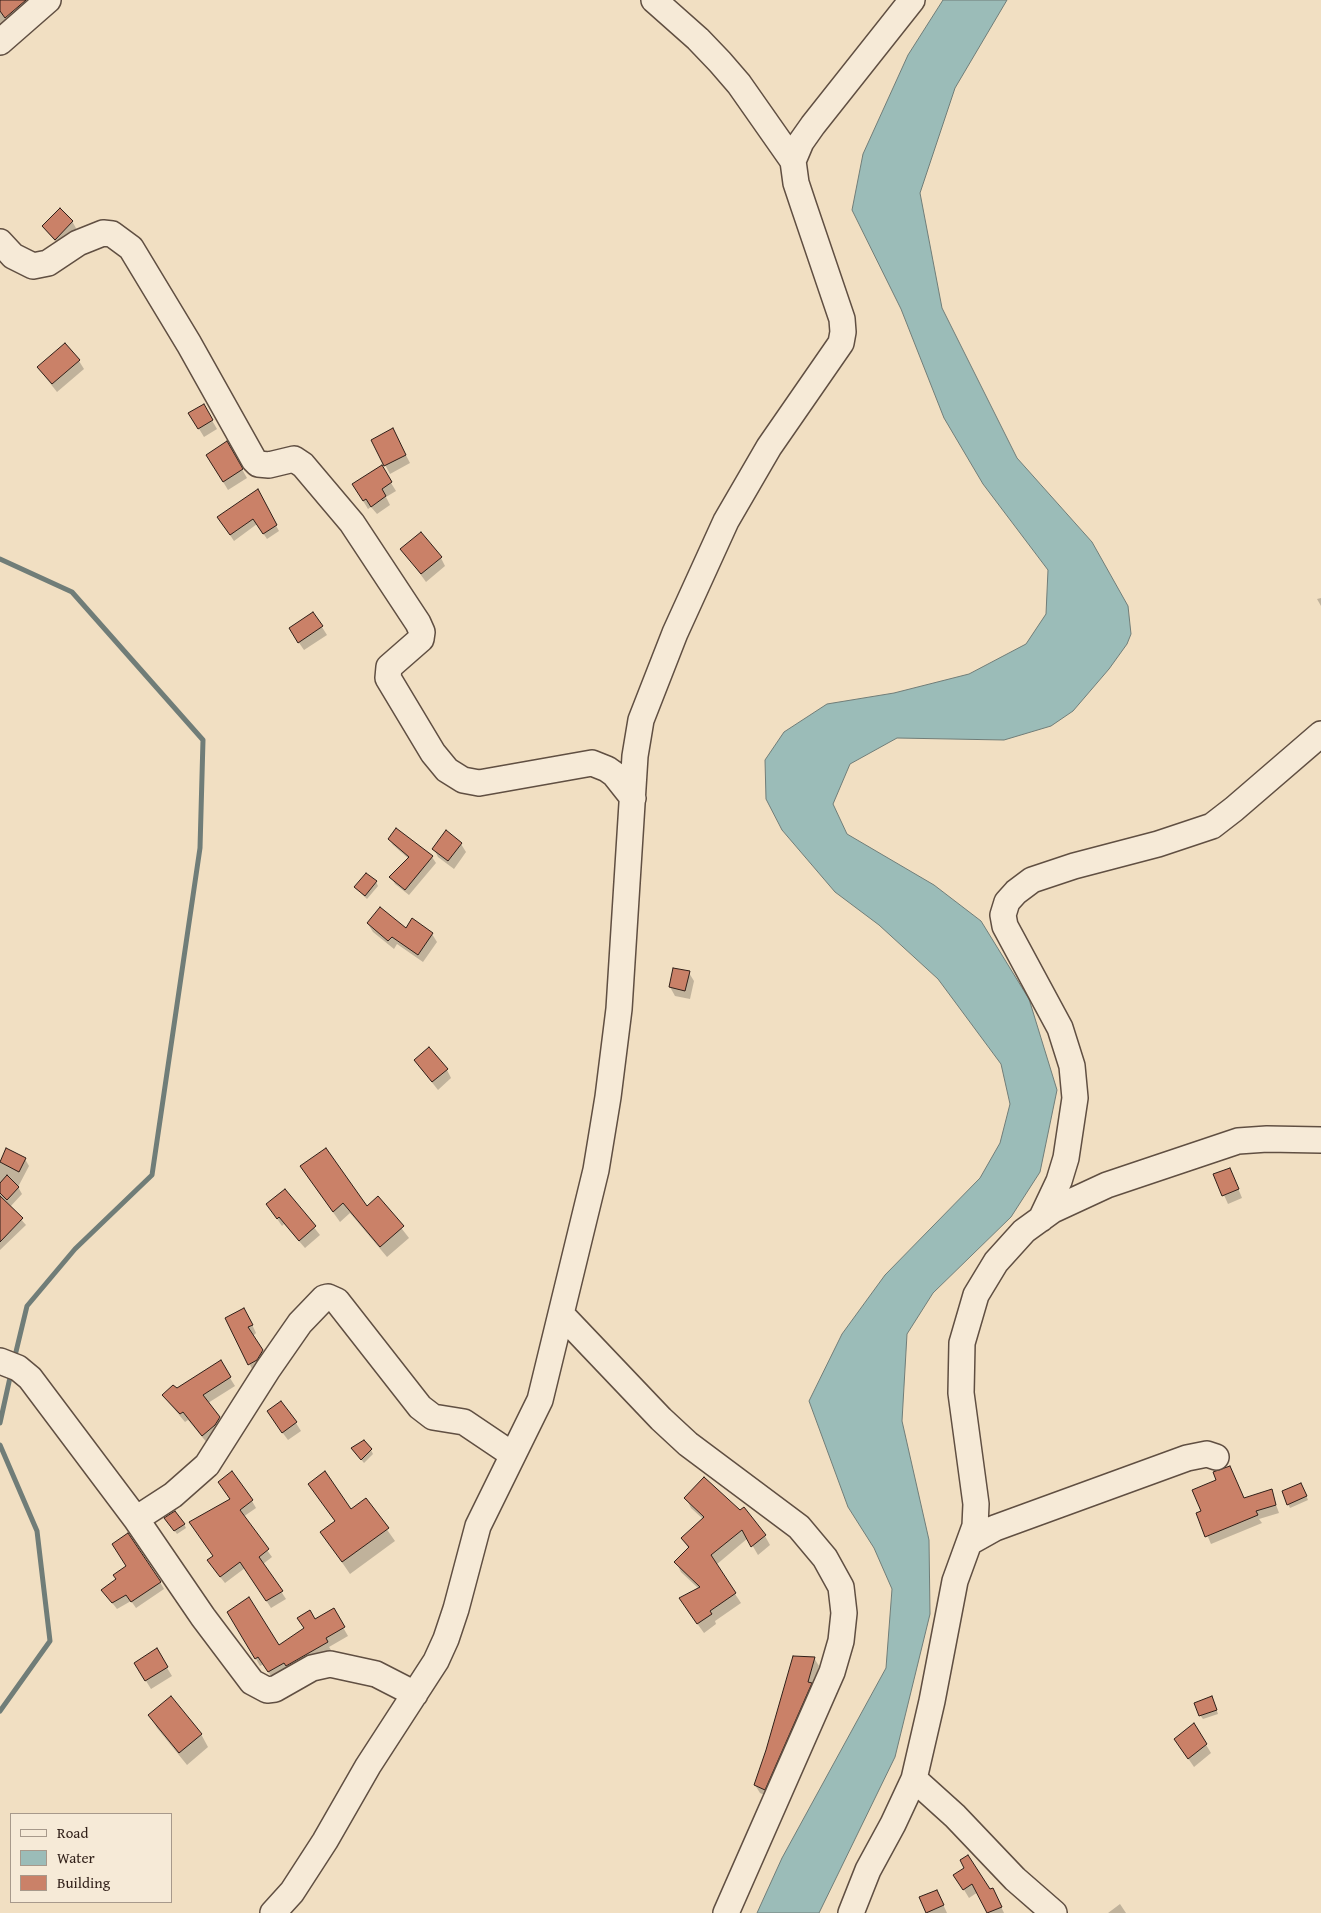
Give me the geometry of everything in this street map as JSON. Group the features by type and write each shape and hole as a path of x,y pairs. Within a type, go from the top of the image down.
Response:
{"street":[{"path":"0,42 48,0"},
{"path":"272,1913 292,1892 325,1841 368,1766 436,1661 446,1639 478,1526 540,1400 596,1170 608,1097 619,1009 635,756 641,720 652,688 726,521 769,447 841,343 843,332 842,319 796,183 793,161 740,84 698,39 654,0"},
{"path":"793,161 801,142 813,125 912,0"},
{"path":"0,242 14,256 33,266 48,263 78,243 103,233 112,234 131,248 189,344 254,460 258,464 269,465 294,459 303,465 352,523 418,623 422,632 421,639 389,667 388,678 433,753 447,770 463,780 479,783 635,756"},
{"path":"1041,1218 1066,1158 1075,1098 1072,1066 1060,1028 1005,926 1003,915 1007,902 1016,892 1032,880 1074,866 1158,844 1212,826 1321,734"},
{"path":"592,763 608,769 614,774 633,798"},
{"path":"851,1913 868,1870 893,1824 914,1779 932,1701 955,1581 975,1526 976,1504 961,1393 962,1343 976,1295 996,1262 1024,1231 1041,1218 1053,1210 1107,1185 1238,1141 1266,1139 1321,1140"},
{"path":"136,1519 179,1490 207,1465 258,1383 300,1323 324,1298 328,1297 337,1301 420,1407 433,1417 464,1422 513,1455"},
{"path":"562,1315 661,1419 688,1444 799,1527 824,1558 841,1587 844,1613 841,1641 832,1672 726,1913"},
{"path":"0,1361 18,1368 30,1378 136,1519 203,1617 245,1674 259,1687 275,1690 312,1668 330,1664 376,1674 415,1694"},
{"path":"970,1542 995,1528 1187,1458 1207,1454 1216,1457"},
{"path":"914,1779 955,1816 1015,1880 1054,1913"}],"water":[{"path":"943,0 1007,0 955,88 920,193 942,308 1017,458 1092,542 1128,606 1131,634 1127,644 1109,669 1073,711 1051,726 1004,740 897,738 850,764 833,804 847,834 934,885 981,921 1029,999 1057,1090 1040,1172 1011,1217 933,1293 907,1334 902,1421 929,1540 930,1614 895,1757 819,1913 757,1913 782,1858 886,1668 892,1589 874,1548 848,1507 809,1401 842,1334 885,1275 980,1178 1000,1143 1010,1104 1001,1064 938,979 879,925 835,892 782,830 766,799 765,760 784,732 827,704 894,693 969,674 1026,644 1046,614 1048,570 983,484 944,418 901,309 852,210 863,154 908,55"}],"building":[{"path":"0,0 26,0 5,18 0,11"},
{"path":"60,208 73,221 55,240 42,226"},
{"path":"65,343 80,360 52,384 37,367"},
{"path":"204,404 213,420 198,429 188,413"},
{"path":"393,428 406,455 384,466 371,440"},
{"path":"227,441 243,469 223,482 206,455"},
{"path":"382,465 392,482 382,489 386,496 371,507 366,499 363,501 352,484"},
{"path":"258,489 277,525 263,534 253,519 230,535 217,517"},
{"path":"421,532 442,557 421,574 400,549"},
{"path":"313,612 323,626 298,643 289,628"},
{"path":"396,828 433,856 405,890 389,877 409,857 388,839"},
{"path":"446,830 462,843 448,861 432,849"},
{"path":"366,873 377,881 365,896 354,887"},
{"path":"380,907 406,928 412,918 433,933 418,955 392,937 388,941 367,923"},
{"path":"673,968 690,971 685,991 669,987"},
{"path":"429,1047 448,1069 432,1082 414,1060"},
{"path":"6,1148 26,1158 19,1172 0,1162"},
{"path":"326,1148 367,1206 378,1196 404,1226 380,1247 343,1203 333,1212 300,1166"},
{"path":"1230,1168 1239,1189 1222,1196 1213,1174"},
{"path":"7,1175 19,1187 7,1200 0,1193 0,1183"},
{"path":"285,1189 316,1226 299,1241 279,1217 277,1219 266,1204"},
{"path":"0,1196 23,1218 0,1242"},
{"path":"244,1308 253,1325 248,1327 263,1350 257,1360 248,1365 225,1318"},
{"path":"221,1360 231,1377 203,1395 220,1417 215,1425 202,1436 183,1412 180,1414 162,1395 173,1385 177,1388"},
{"path":"281,1401 297,1422 282,1433 267,1411"},
{"path":"364,1440 372,1449 361,1460 351,1448"},
{"path":"1230,1466 1244,1498 1272,1489 1276,1505 1256,1511 1258,1515 1205,1537 1196,1513 1201,1511 1192,1490 1216,1480 1213,1472"},
{"path":"232,1471 253,1500 240,1510 269,1549 259,1557 283,1591 266,1601 240,1562 220,1577 207,1560 213,1556 189,1522 230,1499 218,1482"},
{"path":"325,1471 351,1509 366,1498 389,1528 342,1562 320,1532 335,1521 308,1484"},
{"path":"704,1477 740,1510 744,1507 766,1535 751,1547 742,1530 711,1555 736,1593 710,1611 712,1614 697,1624 679,1598 700,1587 674,1562 689,1547 681,1538 704,1517 684,1498"},
{"path":"1301,1483 1307,1496 1287,1505 1282,1491"},
{"path":"175,1511 185,1524 174,1531 164,1518"},
{"path":"128,1533 161,1582 131,1602 126,1595 112,1603 101,1590 116,1579 113,1575 126,1566 112,1544"},
{"path":"249,1597 279,1645 304,1628 297,1618 310,1610 315,1619 334,1608 345,1627 326,1638 328,1642 286,1666 284,1663 268,1672 258,1657 255,1659 227,1612"},
{"path":"157,1648 168,1667 145,1681 134,1663"},
{"path":"793,1656 815,1657 808,1682 812,1683 765,1790 754,1785"},
{"path":"171,1696 202,1734 179,1753 148,1715"},
{"path":"1212,1696 1217,1710 1199,1716 1194,1703"},
{"path":"1194,1723 1207,1744 1188,1759 1174,1739"},
{"path":"968,1855 990,1889 993,1888 1002,1907 987,1913 972,1884 963,1890 953,1875 964,1868 960,1860"},
{"path":"937,1890 944,1905 926,1913 919,1897"}],"waterway":[{"path":"0,559 72,592 203,740 200,848 152,1175 75,1249 27,1306 14,1360"},
{"path":"0,1423 11,1373"},
{"path":"0,1445 37,1531 50,1641 0,1711"}]}
